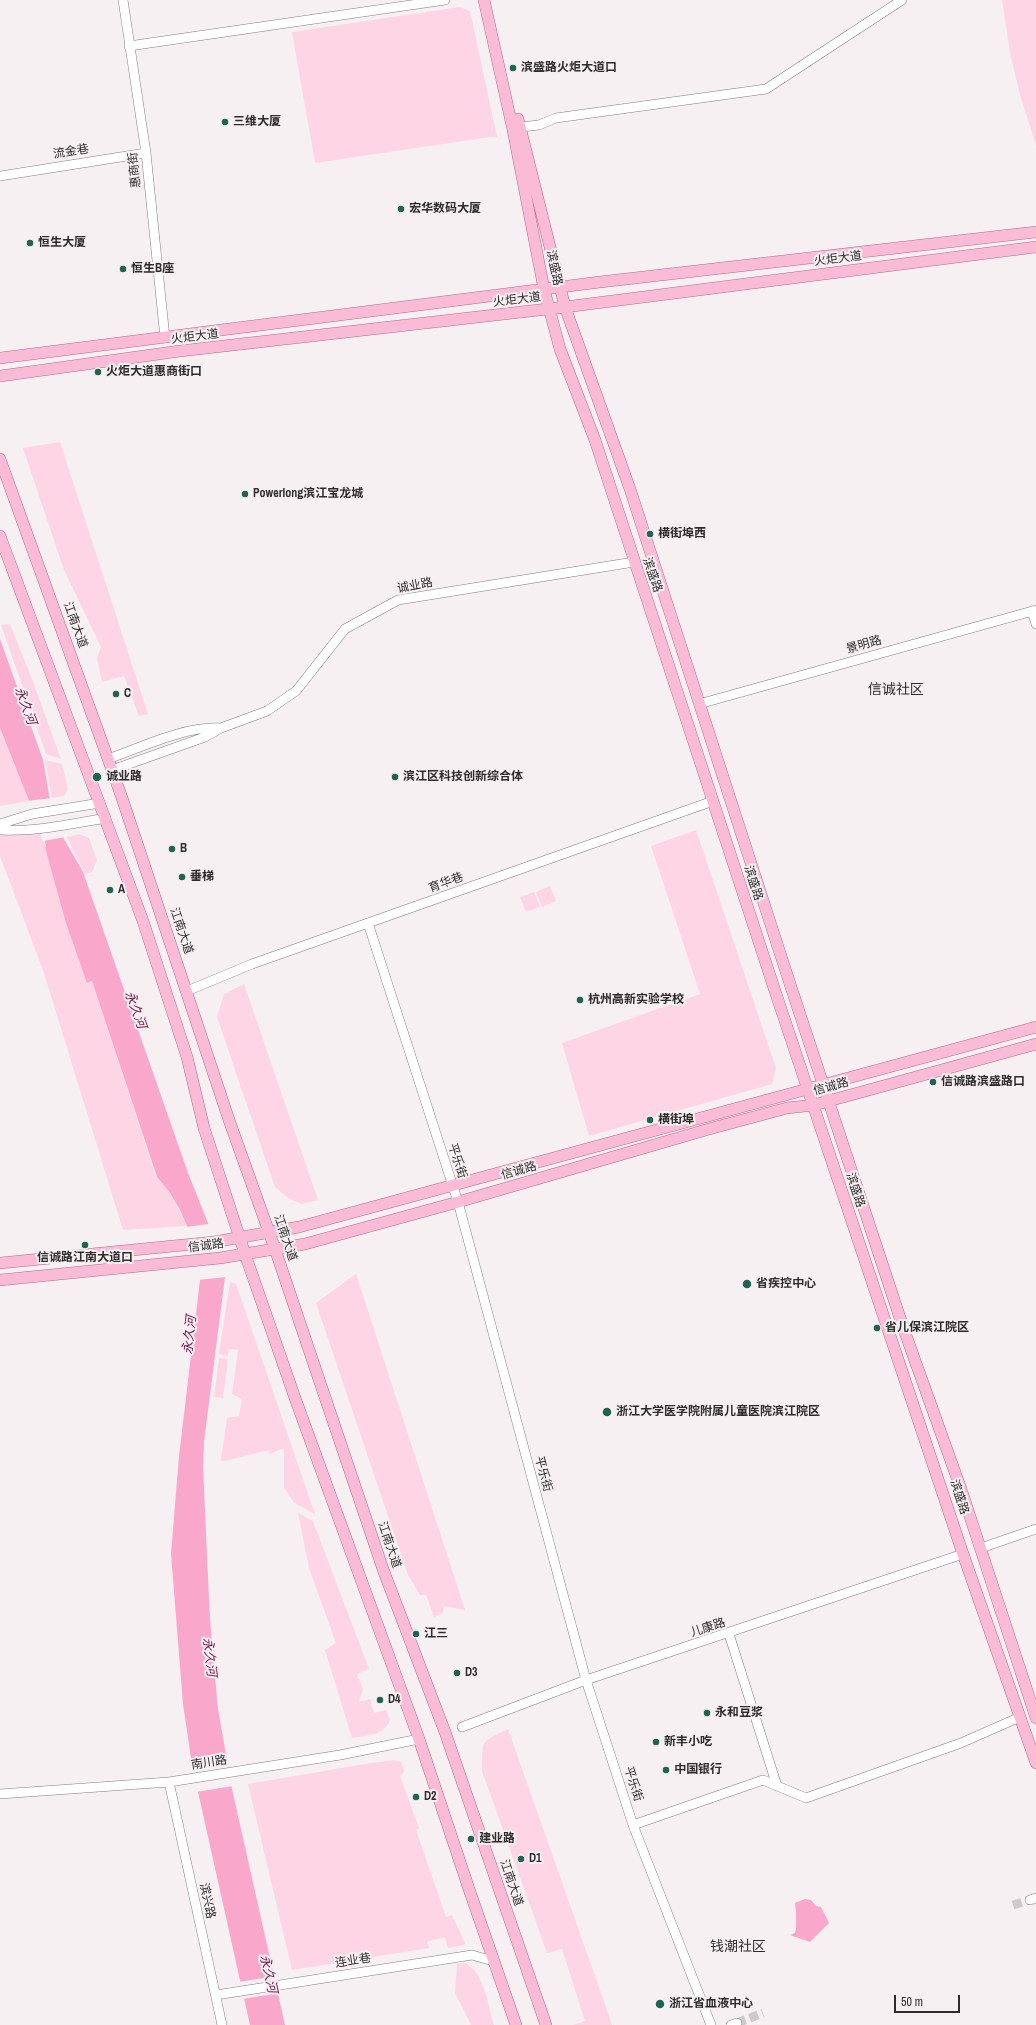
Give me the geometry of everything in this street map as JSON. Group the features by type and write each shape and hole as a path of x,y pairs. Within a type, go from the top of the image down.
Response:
{"main road":[{"name":"滨盛路","path":"484,0 513,130 544,289 560,349 595,440 808,1089 963,1554 1036,1763"},
{"name":"滨盛路","path":"491,0 520,127 565,308 630,489 903,1327 981,1548 1036,1718"},
{"name":"火炬大道","path":"0,358 544,289 1036,232"},
{"name":"火炬大道","path":"0,376 180,351 565,308 1036,247"},
{"name":"江南大道","path":"0,459 112,770 229,1120 275,1249 384,1572 445,1732 546,2025"},
{"path":"0,536 143,921 187,1057 204,1128 245,1254 295,1398 420,1740 493,1961 516,2025"},
{"name":"信诚路","path":"0,1263 214,1242 299,1227 452,1184 1036,1027"},
{"name":"信诚路","path":"0,1280 220,1258 305,1244 458,1202 709,1129 787,1108 814,1105 1036,1044"}],"street":[{"name":"惠商街","path":"123,0 146,153 165,338"},
{"path":"129,46 445,0"},
{"path":"520,127 539,125 556,118 766,90 902,0"},
{"name":"流金巷","path":"0,176 146,153"},
{"name":"诚业路","path":"112,770 205,737 220,728 267,711 296,691 345,629 375,611 398,600 634,562"},
{"path":"1034,610 1036,624"},
{"name":"景明路","path":"699,704 1034,610"},
{"name":"诚业路","path":"108,759 182,733 208,727 220,728"},
{"name":"育华巷","path":"187,991 252,964 713,800"},
{"path":"0,824 23,816 100,803"},
{"path":"0,830 16,831 106,818"},
{"name":"平乐街","path":"368,923 458,1202 586,1680 633,1826 711,2025"},
{"path":"981,1548 1036,1529"},
{"name":"儿康路","path":"462,1727 586,1680 729,1634 963,1554"},
{"path":"729,1634 777,1786"},
{"path":"633,1826 763,1780 806,1798 961,1743 1020,1717"},
{"name":"南川路","path":"0,1794 169,1782 340,1755 420,1740"},
{"name":"滨兴路","path":"169,1782 222,2025"},
{"name":"连业巷","path":"216,1995 472,1955 493,1961"}],"shaded area":[{"path":"1002,0 1036,0 1036,145 1020,95 1010,53"},
{"path":"460,7 470,11 497,137 315,163 292,32"},
{"path":"60,442 148,714 139,716 124,676 102,682 97,658 101,647 64,570 23,448"},
{"path":"10,624 61,759 46,754 1,625"},
{"path":"0,728 29,801 0,806"},
{"path":"45,760 62,764 68,789 64,796 52,798"},
{"path":"696,830 776,1068 772,1084 589,1136 562,1043 700,994 651,846"},
{"path":"41,832 87,983 92,981 156,1177 170,1193 187,1226 123,1230 44,973 0,856 0,833"},
{"path":"79,834 89,838 97,860 92,872 85,874 67,837"},
{"path":"550,886 556,901 542,907 536,892"},
{"path":"534,892 540,907 526,912 520,897"},
{"path":"244,984 318,1200 302,1204 288,1198 275,1187 217,1017 224,994"},
{"path":"356,1274 465,1610 444,1606 443,1613 434,1617 426,1595 420,1595 408,1575 316,1303"},
{"path":"230,1282 236,1284 315,1514 294,1503 284,1487 284,1448 270,1454 269,1450 225,1461 221,1460 227,1418 239,1416 242,1399 232,1394 238,1350 229,1349 228,1356 219,1354"},
{"path":"219,1358 228,1359 223,1398 214,1397"},
{"path":"298,1513 313,1521 369,1669 357,1674 363,1689 359,1702 370,1699 374,1713 386,1710 390,1720 384,1729 374,1734 352,1738 325,1650 336,1643 309,1568"},
{"path":"508,1729 612,2025 573,2025 585,2021 562,1949 547,1953 482,1771 482,1753 484,1743"},
{"path":"394,1760 401,1762 404,1771 400,1776 419,1828 416,1830 446,1917 452,1915 465,1943 464,1945 448,1948 445,1937 427,1942 429,1948 292,1970 248,1784"},
{"path":"465,1963 472,1968 481,1982 485,1991 494,2025 471,2025 455,1993 457,1964"}],"water":[{"name":"永久河","path":"0,639 43,760 50,800 64,839 83,872 188,1173 208,1223 225,1277 204,1442 203,1467 210,1620 218,1709 232,1789 285,2025 250,2025 192,1765 183,1704 171,1554 179,1456 200,1280 187,1226 170,1193 157,1177 92,981 87,983 66,923 45,847 45,841 0,728"},
{"path":"805,1899 811,1900 816,1906 821,1907 829,1923 810,1942 790,1935 796,1931 795,1903"}],"pier":[{"path":"52,798 66,837 43,841 27,801"},
{"path":"209,1224 226,1277 198,1280 185,1227"},
{"path":"229,1759 233,1786 196,1792 191,1766"},
{"path":"277,1976 280,1993 242,1999 238,1982"}],"tunnel":[{"path":"1013,1905 1030,1900"},
{"path":"737,2023 763,2013"}],"place":[{"name":"滨盛路火炬大道口","path":"513,68"},
{"name":"三维大厦","path":"225,122"},
{"name":"宏华数码大厦","path":"401,209"},
{"name":"恒生大厦","path":"30,243"},
{"name":"恒生B座","path":"123,269"},
{"name":"火炬大道惠商街口","path":"98,372"},
{"name":"Powerlong滨江宝龙城","path":"245,494"},
{"name":"横街埠西","path":"650,534"},
{"name":"C","path":"116,694"},
{"name":"诚业路","path":"97,777"},
{"name":"滨江区科技创新综合体","path":"395,777"},
{"name":"B","path":"172,849"},
{"name":"垂梯","path":"182,877"},
{"name":"A","path":"110,890"},
{"name":"杭州高新实验学校","path":"580,1000"},
{"name":"信诚路滨盛路口","path":"933,1082"},
{"name":"横街埠","path":"650,1120"},
{"name":"信诚路江南大道口","path":"85,1245"},
{"name":"省疾控中心","path":"747,1284"},
{"name":"省儿保滨江院区","path":"877,1328"},
{"name":"浙江大学医学院附属儿童医院滨江院区","path":"607,1412"},
{"name":"江三","path":"416,1634"},
{"name":"D3","path":"457,1673"},
{"name":"D4","path":"380,1700"},
{"name":"永和豆浆","path":"707,1713"},
{"name":"新丰小吃","path":"656,1742"},
{"name":"中国银行","path":"666,1770"},
{"name":"D2","path":"416,1797"},
{"name":"建业路","path":"471,1839"},
{"name":"D1","path":"521,1859"},
{"name":"浙江省血液中心","path":"660,2004"}],"district":[{"name":"信诚社区","path":"896,690"},
{"name":"钱潮社区","path":"738,1947"}]}
